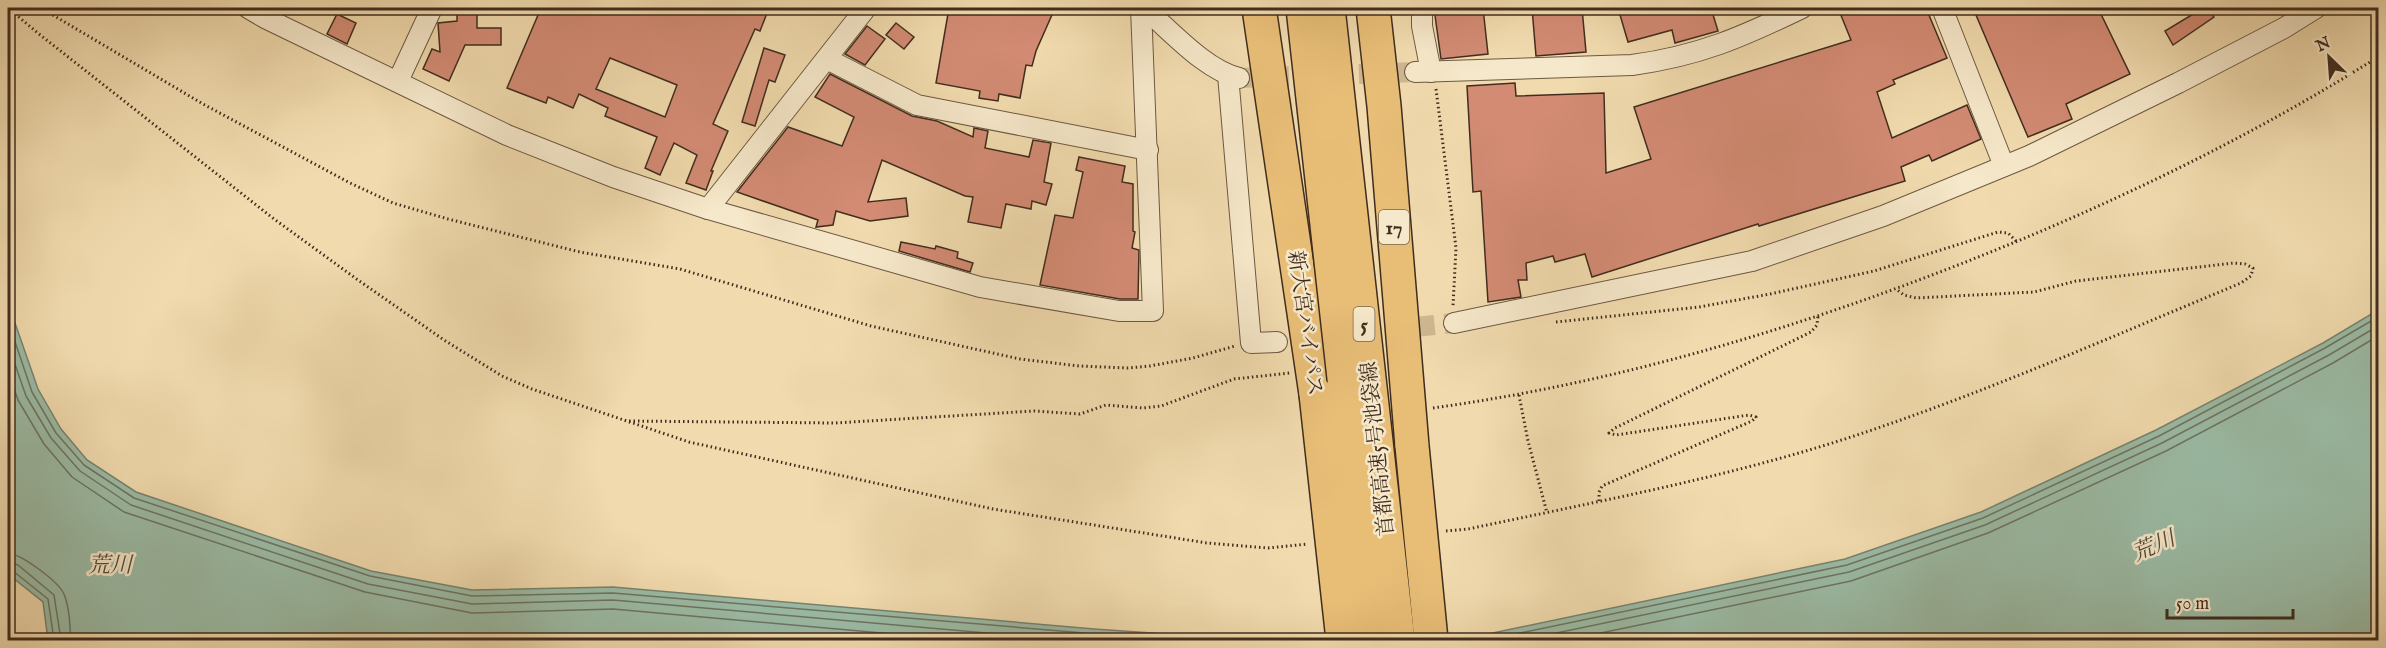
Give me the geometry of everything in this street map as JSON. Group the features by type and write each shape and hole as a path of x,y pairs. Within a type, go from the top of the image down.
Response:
{"highway":[{"name":"新大宮バイパス","path":"1259,8 1317,394 1343,640"},
{"path":"1283,8 1350,318"},
{"name":"首都高速5号池袋線","path":"1303,8 1398,640"},
{"name":"首都高速5号池袋線","path":"1328,8 1373,640"},
{"path":"1350,318 1352,8"},
{"name":"17","path":"1373,8 1384,106 1408,411 1431,640"}],"street":[{"path":"248,8 507,135 613,177 708,209 980,287 1119,310 1153,311 1143,8"},
{"path":"398,81 432,8"},
{"path":"1143,8 1213,67 1233,76 1251,343 1276,342"},
{"path":"1422,8 1423,72 1632,65 1661,61 1689,55 1744,37 1802,8"},
{"path":"1942,8 2004,166"},
{"path":"1454,323 1752,261 1883,216 2029,156 2178,83 2284,28 2316,8"},
{"path":"708,209 827,59 861,9"},
{"path":"827,59 918,105 1148,150"}],"path":[{"path":"8,8 274,219 444,340 502,376 573,404 688,442 993,509 1207,543 1268,548 1315,543"},
{"path":"41,8 146,72 288,150 393,203 448,219 580,252 680,269 871,326 1020,359 1079,366 1139,367 1193,358 1251,343"},
{"path":"1408,411 1545,391 1665,362 1818,316 1896,289 2018,242 2156,180 2379,57"},
{"path":"1423,72 1436,91 1454,217 1456,248 1452,312 1454,323"},
{"path":"1547,322 1699,307 1770,294 1874,271 1998,232 2008,233 2018,242"},
{"path":"1444,532 1468,530 1599,502 1763,462 1846,438 2042,366 2241,283 2250,276 2253,268 2245,264 2234,263 2076,281 2034,292 1916,298 1904,295 1896,289"},
{"path":"1599,502 1599,492 1602,486 1752,421 1756,417 1749,415 1616,435 1609,434 1615,428 1811,332 1817,325 1818,316"},
{"path":"624,421 835,423 1034,411 1080,414 1106,405 1143,408 1161,406 1234,378 1292,373"},
{"path":"1519,395 1528,441 1547,513"},
{"path":"8,610 14,624 12,640"}],"water":[{"name":"荒川","path":"8,303 38,389 61,429 87,460 136,492 371,571 472,590 613,587 1094,629 1254,640 48,640 43,602 8,574"},
{"path":"2378,310 2378,640 1421,640 1464,639 1845,559 1981,512 2156,430 2323,343"}],"building":[{"path":"541,8 769,8 760,31 755,29 713,124 728,131 711,171 713,171 706,190 686,183 697,155 674,143 660,175 645,168 657,137 605,116 608,108 579,94 573,108 548,97 546,103 507,88","holes":["610,58 677,85 665,117 596,89"]},
{"path":"949,8 1055,8 1036,51 1032,66 1026,65 1020,98 999,94 998,101 979,98 980,91 936,83"},
{"path":"1434,8 1483,8 1488,54 1441,59"},
{"path":"1532,8 1582,8 1586,52 1536,56"},
{"path":"1618,8 1711,8 1718,31 1675,43 1672,30 1628,42"},
{"path":"1838,8 1926,8 1947,58 1893,80 1895,84 1877,92 1892,138 1967,105 1981,139 1932,161 1929,155 1901,167 1905,181 1759,226 1758,224 1592,277 1585,254 1555,262 1553,256 1526,263 1527,280 1518,280 1521,297 1488,302 1481,191 1473,192 1467,86 1515,83 1516,96 1604,93 1606,173 1651,159 1634,107 1851,40"},
{"path":"1973,8 2098,8 2130,74 2066,104 2072,119 2028,137"},
{"path":"2203,8 2207,8 2214,17 2173,45 2165,31"},
{"path":"457,11 477,11 477,28 501,28 501,45 465,45 449,81 423,69 432,49 440,52 438,23 457,21"},
{"path":"337,14 356,23 347,44 327,34"},
{"path":"896,23 914,37 904,49 886,35"},
{"path":"867,26 885,39 865,65 845,54"},
{"path":"764,48 785,55 775,82 769,80 755,126 742,122"},
{"path":"830,74 912,116 937,121 973,137 974,128 988,131 985,148 1029,157 1033,140 1051,143 1044,182 1052,184 1046,205 1032,201 1031,209 1006,204 1001,228 968,222 973,197 965,196 882,160 868,202 906,198 908,216 870,221 836,211 833,225 816,227 818,220 737,192 788,127 842,146 854,117 815,97"},
{"path":"1079,157 1125,166 1122,182 1133,184 1133,231 1135,232 1132,248 1139,250 1138,299 1120,299 1040,285 1055,215 1073,218 1083,172 1076,170"},
{"path":"901,242 935,249 936,246 958,252 957,258 973,263 970,272 899,251"}],"tunnel":[{"path":"1239,78 1415,72"},
{"path":"1355,333 1454,323"}]}
